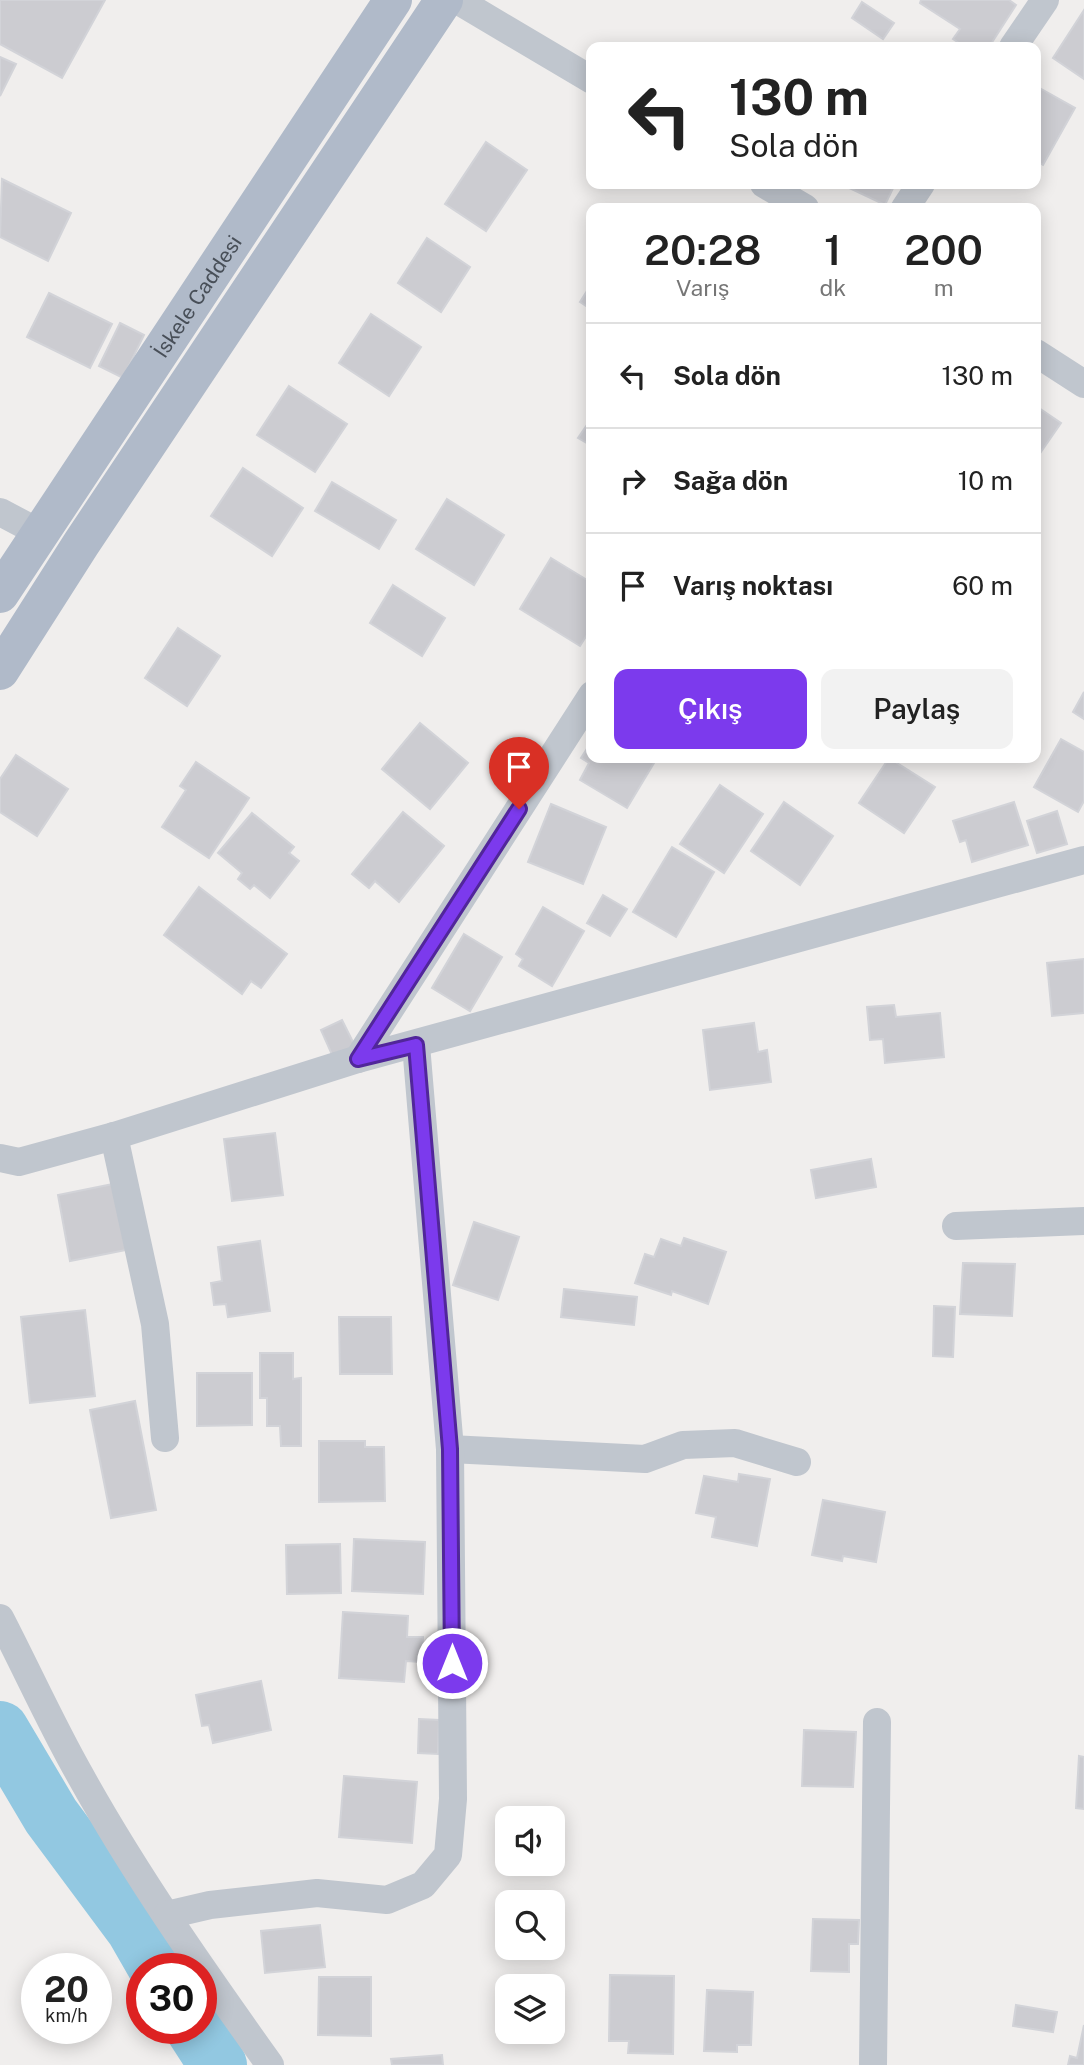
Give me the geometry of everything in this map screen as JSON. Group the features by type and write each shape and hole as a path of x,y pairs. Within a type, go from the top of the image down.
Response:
{"main road":[{"name":"İskele Caddesi","path":"0,594 393,0"},
{"path":"0,671 81,544 444,0"}],"street":[{"path":"457,0 586,76"},
{"path":"1016,42 1045,0"},
{"path":"773,189 796,203"},
{"path":"1041,356 1084,384"},
{"path":"0,512 40,533"},
{"path":"358,1059 586,704"},
{"path":"0,1158 19,1162 114,1136 358,1059 1084,860"},
{"path":"167,1915 209,1905 317,1893 387,1900 423,1885 448,1855 453,1799 450,1449 416,1045"},
{"path":"114,1136 155,1324 165,1438"},
{"path":"956,1226 1084,1221"},
{"path":"450,1449 645,1459 683,1445 735,1443 797,1462"},
{"path":"0,1618 79,1775 167,1915 270,2065"},
{"path":"873,2065 877,1722"}],"building":[{"path":"0,0 105,0 62,78 0,44"},
{"path":"921,0 1009,0 1016,5 992,42 958,42 953,39 960,29 920,3"},
{"path":"862,2 894,23 883,39 852,18"},
{"path":"1084,10 1084,79 1053,58"},
{"path":"0,57 16,64 0,96"},
{"path":"1041,89 1075,108 1043,165 1041,164"},
{"path":"486,142 527,170 486,231 445,204"},
{"path":"2,179 71,213 48,261 0,237"},
{"path":"851,189 893,189 886,203"},
{"path":"427,238 470,267 441,312 398,283"},
{"path":"586,292 586,306 580,302"},
{"path":"49,293 112,324 90,368 27,337"},
{"path":"371,314 421,347 389,396 339,363"},
{"path":"120,323 144,335 123,378 99,366"},
{"path":"289,386 347,424 315,472 257,435"},
{"path":"1041,409 1061,423 1041,452"},
{"path":"586,426 586,443 578,438"},
{"path":"243,468 303,508 272,556 211,516"},
{"path":"332,482 396,520 379,549 315,511"},
{"path":"447,499 504,535 474,585 416,549"},
{"path":"551,558 586,579 586,636 580,646 520,609"},
{"path":"393,585 445,618 422,656 370,623"},
{"path":"178,628 220,656 187,706 145,678"},
{"path":"1084,692 1084,719 1073,712"},
{"path":"420,723 468,763 430,809 382,769"},
{"path":"1061,739 1084,752 1084,801 1078,812 1034,787"},
{"path":"16,755 68,789 37,836 0,812 0,779"},
{"path":"196,762 249,798 209,858 162,827 186,790 180,786"},
{"path":"589,763 654,763 627,808 580,780"},
{"path":"886,763 897,763 935,787 904,833 859,803"},
{"path":"720,785 763,814 724,873 680,844"},
{"path":"784,802 833,836 800,885 751,851"},
{"path":"1014,802 1028,845 972,862 966,840 960,842 953,821"},
{"path":"551,804 606,827 583,884 528,862"},
{"path":"1057,811 1067,844 1037,853 1027,821"},
{"path":"403,812 444,846 399,902 375,881 369,888 352,874"},
{"path":"252,813 294,847 289,853 299,861 270,898 254,885 250,889 238,879 242,873 218,853"},
{"path":"672,847 714,872 676,937 633,912"},
{"path":"199,887 287,954 261,988 251,981 242,994 164,935"},
{"path":"603,895 627,909 610,936 587,923"},
{"path":"543,907 584,931 552,986 519,966 523,959 516,954"},
{"path":"464,934 502,957 470,1011 432,988"},
{"path":"1084,959 1084,1013 1052,1016 1047,963"},
{"path":"894,1005 896,1017 940,1013 944,1057 885,1063 883,1039 870,1040 867,1007"},
{"path":"342,1020 355,1046 333,1057 321,1030"},
{"path":"754,1023 758,1052 767,1050 771,1082 710,1090 703,1030"},
{"path":"275,1133 283,1195 232,1201 224,1139"},
{"path":"871,1159 876,1187 816,1198 811,1170"},
{"path":"113,1184 126,1250 70,1261 58,1195"},
{"path":"474,1222 519,1237 498,1300 453,1285"},
{"path":"684,1238 726,1252 708,1304 672,1291 671,1295 635,1283 645,1254 654,1257 661,1239 681,1246"},
{"path":"260,1241 270,1311 228,1317 226,1304 214,1305 211,1283 222,1281 218,1247"},
{"path":"963,1263 1015,1264 1012,1316 960,1314"},
{"path":"564,1289 637,1297 634,1325 561,1317"},
{"path":"934,1306 955,1307 953,1357 933,1356"},
{"path":"85,1310 95,1396 30,1403 21,1317"},
{"path":"339,1317 391,1317 392,1374 340,1374"},
{"path":"260,1353 293,1353 293,1379 301,1378 301,1446 281,1446 280,1426 267,1426 267,1398 260,1398"},
{"path":"197,1373 252,1373 252,1425 197,1426"},
{"path":"135,1401 156,1510 111,1518 90,1410"},
{"path":"319,1441 365,1441 365,1447 384,1447 385,1501 319,1502"},
{"path":"739,1474 770,1479 757,1546 712,1537 716,1517 696,1513 704,1476 738,1482"},
{"path":"823,1500 885,1512 876,1562 843,1556 842,1561 812,1555"},
{"path":"354,1539 425,1542 423,1594 352,1591"},
{"path":"340,1544 341,1593 287,1594 286,1545"},
{"path":"343,1612 408,1616 407,1637 423,1637 421,1662 406,1661 404,1682 339,1678"},
{"path":"261,1681 271,1730 213,1743 209,1725 202,1726 196,1695"},
{"path":"419,1719 439,1720 438,1754 418,1753"},
{"path":"804,1730 856,1732 853,1787 802,1786"},
{"path":"1079,1756 1084,1757 1084,1809 1076,1808"},
{"path":"344,1776 417,1782 412,1843 339,1837"},
{"path":"813,1919 859,1920 858,1944 849,1944 849,1972 811,1971"},
{"path":"320,1925 325,1967 265,1973 261,1931"},
{"path":"610,1975 674,1976 673,2054 628,2053 629,2041 609,2041"},
{"path":"319,1977 371,1977 371,2036 318,2035"},
{"path":"707,1990 753,1992 751,2045 737,2045 737,2052 704,2051"},
{"path":"1016,2005 1057,2012 1053,2032 1013,2026"},
{"path":"1084,2025 1084,2065 1068,2065 1070,2056 1077,2058"},
{"path":"442,2055 443,2065 392,2065 391,2059"}],"waterway":[{"path":"0,1730 51,1816 135,1929 149,1953"},
{"path":"204,2044 218,2065"}],"route":[{"path":"452,1663 450,1449 416,1045 358,1059 519,809"}]}
